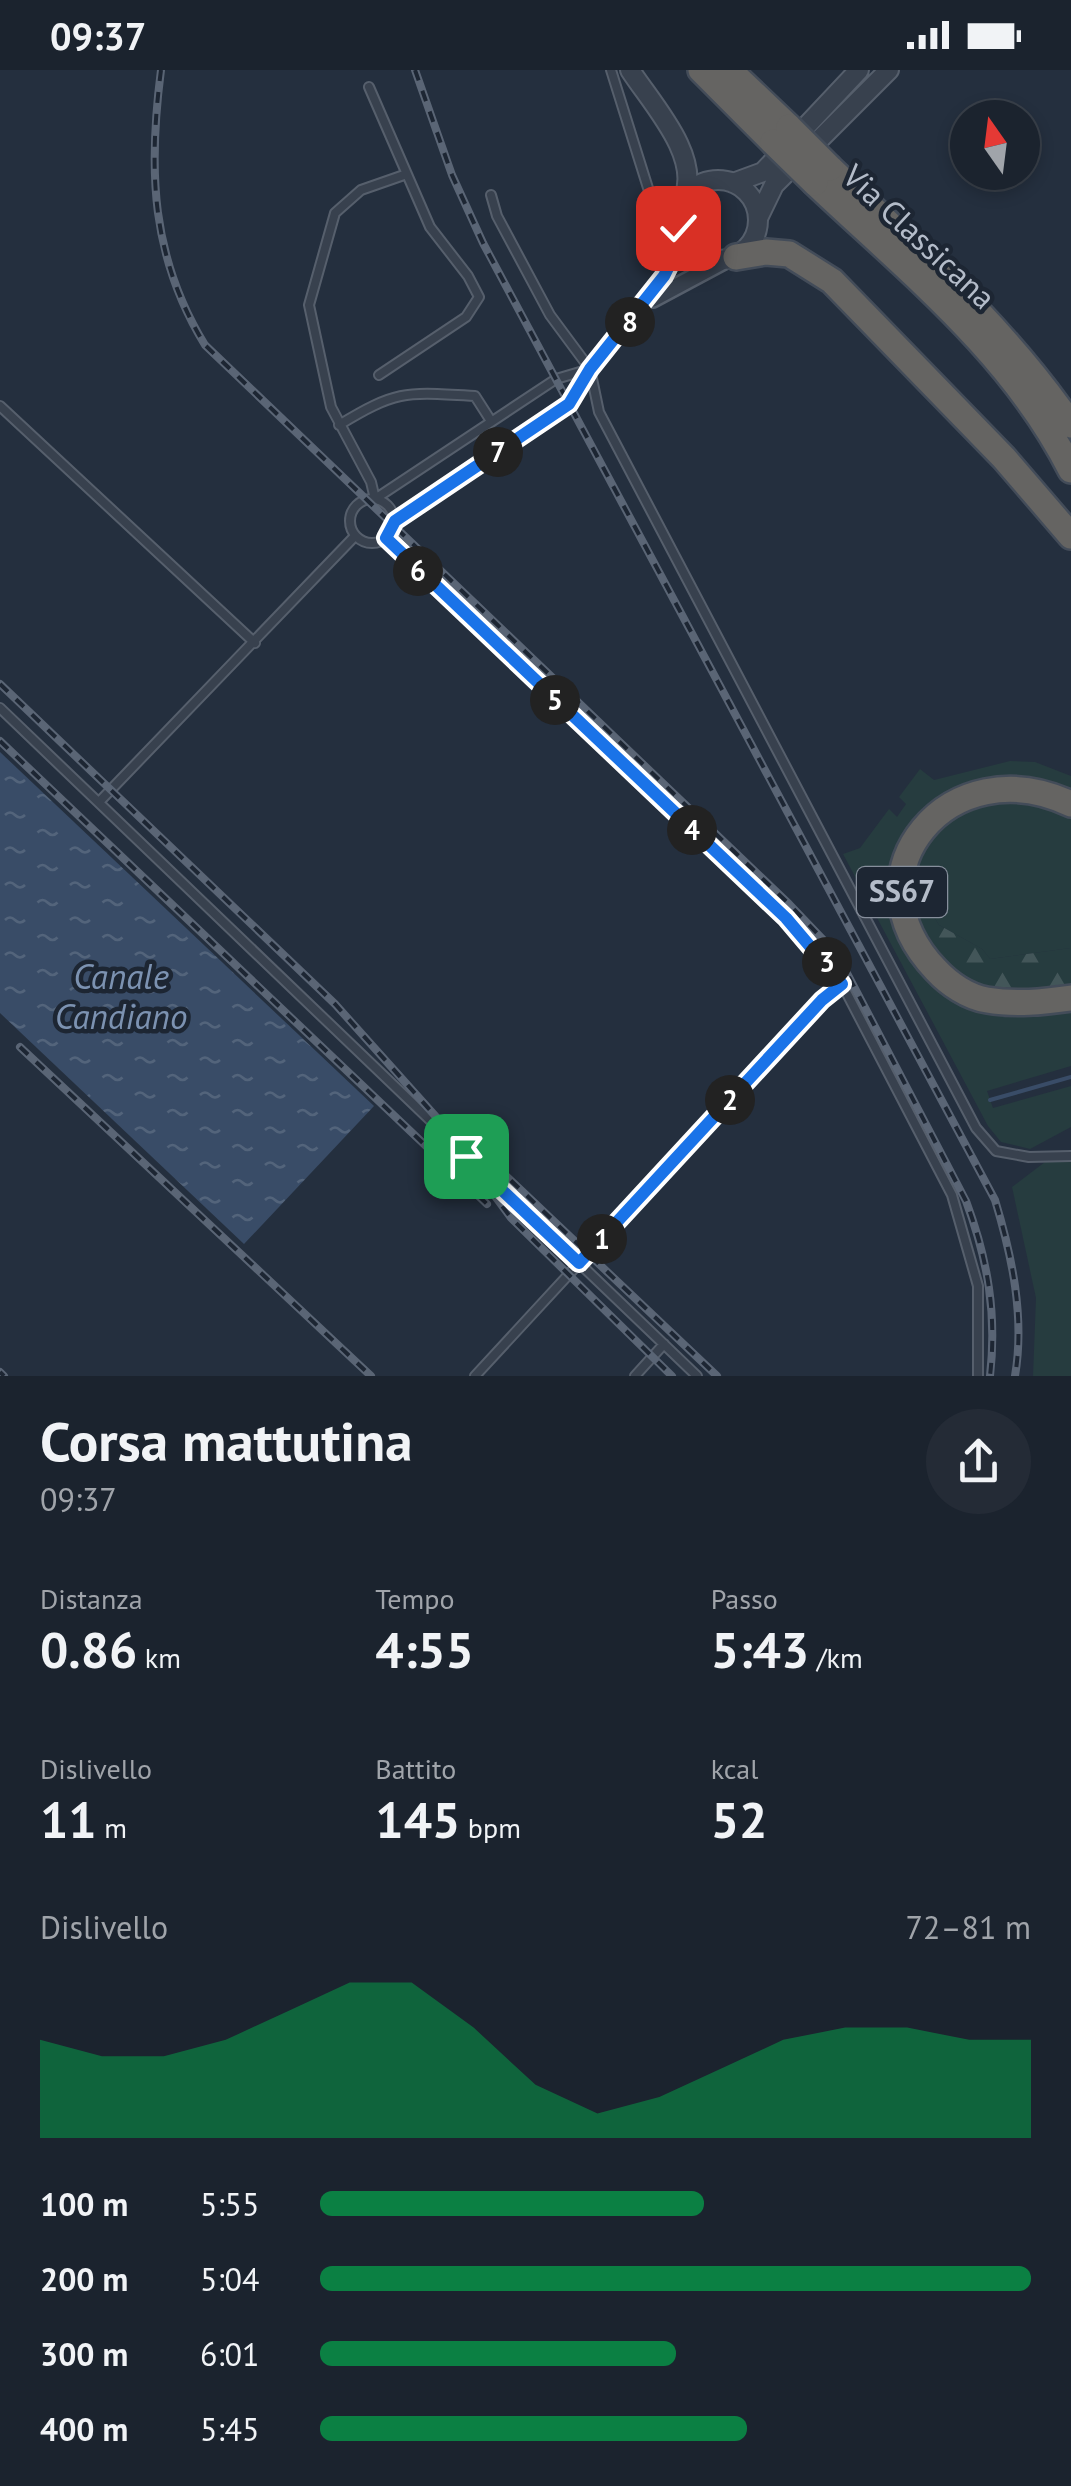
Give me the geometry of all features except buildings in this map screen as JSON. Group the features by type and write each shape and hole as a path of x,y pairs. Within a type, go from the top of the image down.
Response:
{"highway":[{"name":"Via Classicana","path":"701,70 781,135 990,348 1026,393 1071,470"},
{"name":"Via Classicana","path":"729,70 781,135"},
{"name":"Via Classicana","path":"822,176 998,330 1030,365 1071,425"},
{"path":"730,259 766,252 788,254 832,281 1004,458 1071,536"},
{"name":"SS67","path":"1071,804 1044,790 1002,786 965,794 934,816 912,846 902,878 903,918 920,953 949,984 984,1000 1029,1004 1071,998"}],"street":[{"path":"590,369 642,307 682,240 680,208 690,183 685,158 630,70"},
{"path":"642,307 730,259 754,241 759,217 774,185 889,70"},
{"path":"680,208 701,184 733,182 762,172 857,71"},
{"path":"733,182 751,196 759,217"},
{"path":"682,240 700,257 730,259"}],"lane":[{"path":"611,70 648,194 660,210 680,208"},
{"path":"369,88 430,227 468,276 479,298 466,317 378,375"},
{"path":"395,521 391,509 374,498 371,482 338,426 310,297 336,213 344,202 404,175"},
{"path":"492,195 497,216 550,315 590,369 599,412 976,1128 996,1152 1029,1158 1071,1156"},
{"path":"590,369 569,404 395,521 386,538 374,543 356,536 350,523 353,510 556,379 590,369"},
{"path":"338,426 372,405 408,392 474,396 492,421"},
{"path":"0,406 255,643"},
{"path":"100,801 356,536"},
{"path":"386,538 786,918 842,984 963,1222 981,1320 978,1376"},
{"path":"0,708 697,1376"},
{"path":"475,1376 822,1000 842,984"},
{"path":"635,1376 664,1344"}],"green space":[{"path":"1010,761 1035,762 1071,776 1071,793 1032,779 990,779 970,785 935,806 921,822 915,842 901,934 914,962 944,988 1071,1004 1071,1066 987,1091 993,1108 1071,1086 1071,1127 1030,1149 1001,1142 988,1126 843,854 860,848 889,809 897,817 906,804 899,797 920,769 934,780"},
{"path":"983,794 1071,809 1071,948 990,959 982,949 939,925 910,880 938,821"},
{"path":"910,880 939,925 982,949 990,959 1071,948 1071,986 995,991 971,986 949,973 920,937"},
{"path":"1045,1162 1071,1162 1071,1376 1033,1376 1036,1298 1012,1187"}],"water":[{"name":"Canale Candiano","path":"0,752 374,1106 244,1244 0,1013"}],"waterway":[{"path":"990,1100 1071,1077"}],"railway":[{"path":"161,70 155,143 158,212 174,279 205,345 833,950 966,1201 989,1287 990,1376"},
{"path":"415,70 452,175 483,243 995,1200 1015,1287 1015,1376"},
{"path":"0,684 335,1004 438,1119 511,1218 672,1376"},
{"path":"0,741 487,1204"},
{"path":"20,1047 371,1376"},
{"path":"463,1135 717,1376"},
{"path":"0,1372 4,1376"}],"route":[{"path":"466,1156 579,1263 822,1000 842,984 786,918 386,538 395,521 569,404 590,369 664,276 682,240 678,228"}]}
